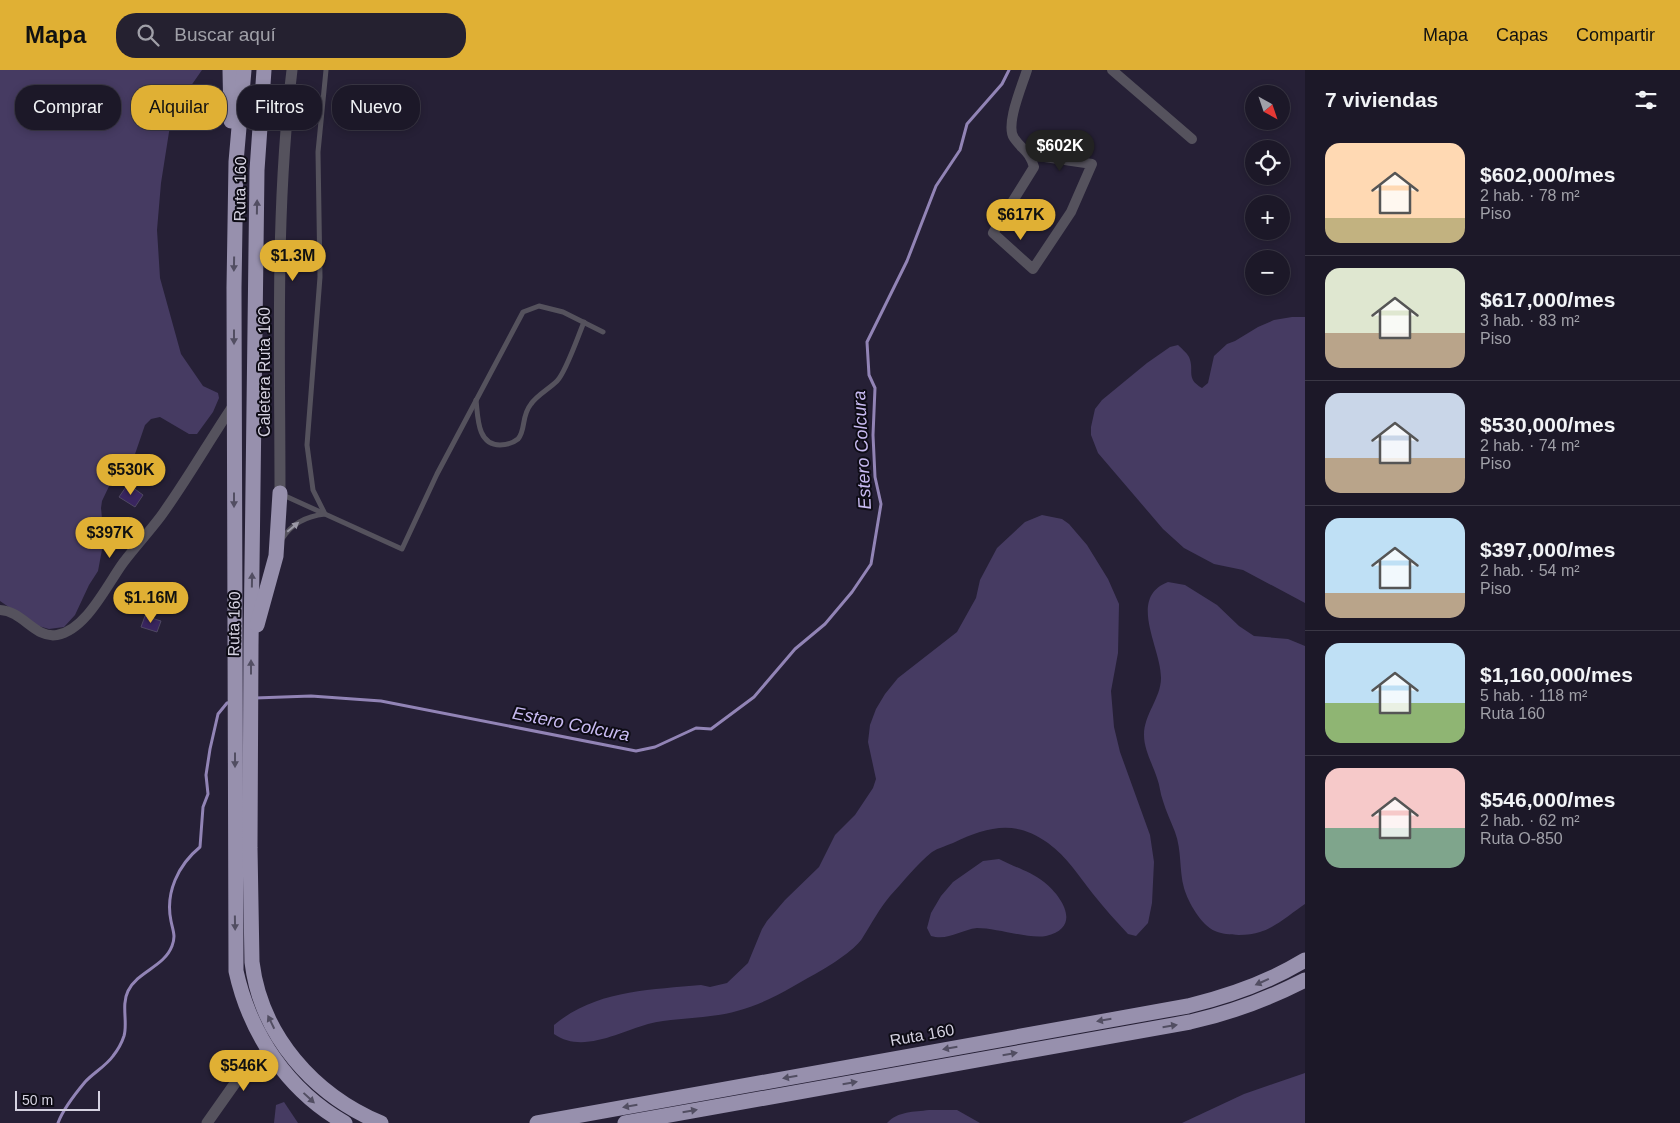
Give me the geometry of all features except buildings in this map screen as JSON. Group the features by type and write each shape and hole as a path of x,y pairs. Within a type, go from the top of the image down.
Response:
{"highway":[{"path":"230,70 230,114 236,162"},
{"name":"Ruta 160","path":"244,70 236,162 234,403 236,971 247,1009 268,1049 285,1073 312,1100 345,1123"},
{"name":"Ruta 160","path":"264,70 257,170 251,646 252,951 257,988 276,1032 295,1061 320,1086 348,1107 382,1123"},
{"path":"251,646 276,556 280,494"},
{"name":"Ruta 160","path":"537,1123 1188,1006 1259,984 1305,960"},
{"path":"625,1123 1190,1022 1238,1010 1276,995 1305,980"}],"street":[{"name":"Caletera Ruta 160","path":"280,494 280,224 292,70"},
{"path":"1027,70 1010,126 1014,138 1031,156 1034,167 993,233 1033,268 1071,212 1092,164 1031,156"},
{"path":"1112,70 1192,139"},
{"path":"0,610 17,614 38,631 48,635 63,633 80,621 95,604 122,564 162,515 234,403"},
{"path":"207,1123 238,1078 268,1049"}],"lane":[{"path":"325,514 316,499 311,484 308,435 320,277 319,134 326,70"},
{"path":"280,494 402,549 437,474 523,312 539,306 563,312 603,332"},
{"path":"476,400 480,432 486,441 498,446 507,445 517,439 523,429 523,418 531,403 558,380 584,322"},
{"path":"276,556 279,542 291,528 306,518 325,514"}],"shaded area":[{"path":"0,70 202,70 192,85 131,85 131,130 169,130 161,183 157,230 160,278 181,354 203,386 218,393 219,398 213,412 197,434 189,434 160,417 151,419 145,425 134,457 112,480 102,501 104,539 98,571 75,615 64,627 49,629 35,625 0,601"},
{"path":"1305,317 1305,603 1243,570 1214,564 1184,548 1163,529 1098,453 1091,435 1095,409 1102,400 1147,363 1170,347 1178,345 1187,354 1191,362 1192,377 1202,388 1208,383 1214,356 1227,344 1274,320"},
{"path":"1042,515 1062,519 1069,524 1087,545 1108,579 1119,604 1118,653 1111,691 1114,727 1120,752 1150,835 1154,862 1152,903 1148,923 1136,936 1128,934 1055,848 1036,835 1024,831 1012,828 989,830 965,837 932,852 890,896 856,946 827,967 770,998 748,1008 726,1014 648,1024 601,1040 576,1042 565,1040 554,1034 554,1025 570,1013 605,998 643,991 701,985 710,987 727,983 748,963 767,921 785,900 819,867 835,835 855,815 873,788 876,779 868,742 870,725 876,709 885,694 898,678 957,632 976,598 980,580 997,548 1025,522"},
{"path":"1168,582 1185,585 1217,605 1239,626 1254,636 1288,639 1305,646 1305,904 1271,927 1255,933 1231,935 1215,931 1205,924 1192,906 1182,881 1180,853 1175,832 1145,746 1145,727 1161,678 1148,611 1150,599 1156,589"},
{"path":"999,859 1033,875 1051,888 1066,912 1064,926 1057,932 1039,937 977,928 949,936 931,936 927,928 931,913 941,896 953,882 983,861"},
{"path":"1305,1073 1305,1123 1182,1123 1244,1094"},
{"path":"284,1102 298,1123 274,1123 276,1105"},
{"path":"929,1110 957,1110 980,1123 887,1123 901,1114"}],"waterway":[{"name":"Estero Colcura","path":"255,698 311,696 381,701 636,751 655,747 696,728 711,729 754,697 795,649 825,624 852,592 871,564 881,504 875,477 873,435 875,388 869,375 867,342 907,261 936,186 960,150 967,124 1002,84 1009,70"},
{"name":"Estero Colcura","path":"58,1123 66,1107 77,1092 115,1054 125,1031 125,1002 132,984 163,959 172,946 174,936 170,911 172,890 185,862 200,847 203,807 208,794 206,775 210,749 218,714 227,703 232,702"}]}
